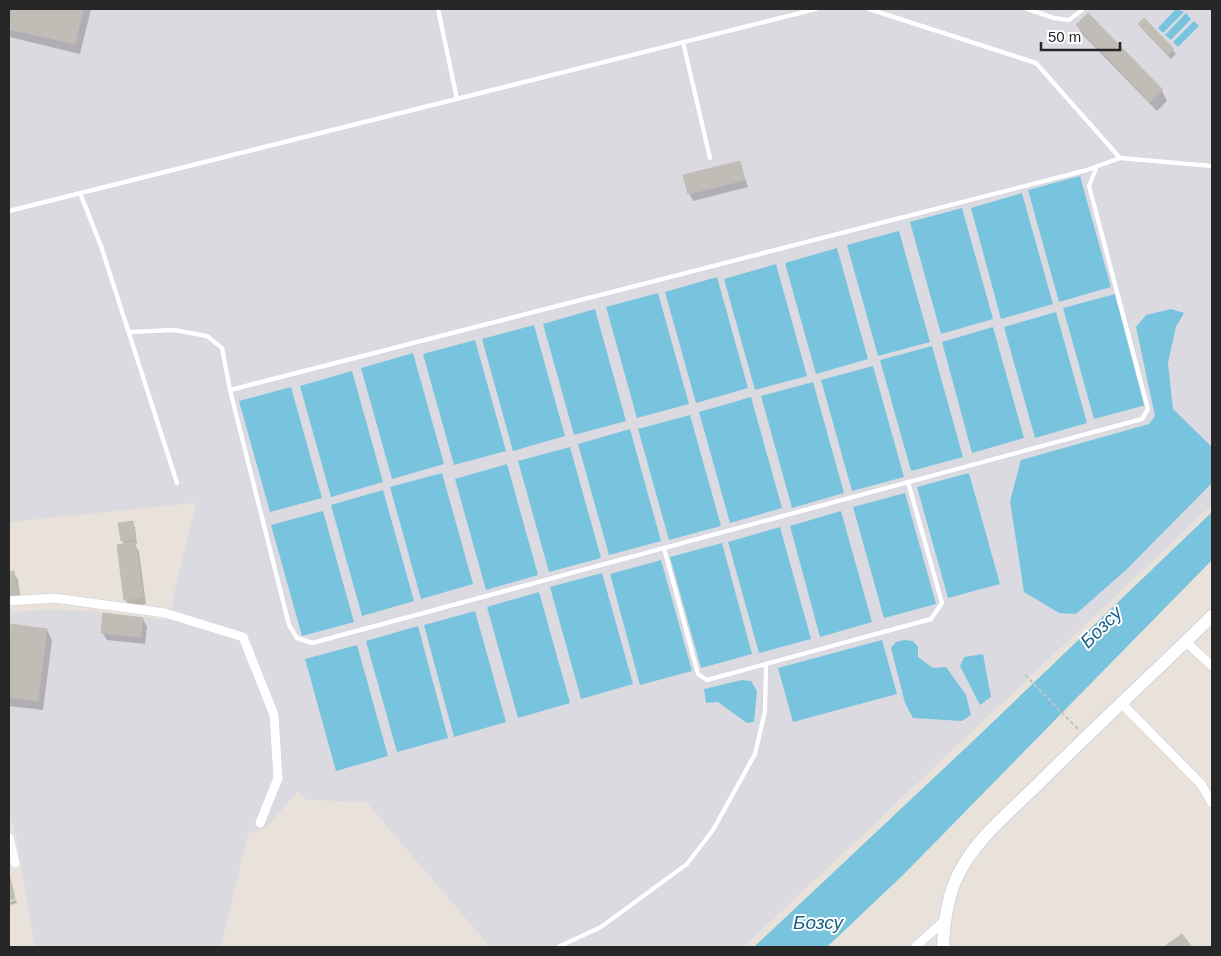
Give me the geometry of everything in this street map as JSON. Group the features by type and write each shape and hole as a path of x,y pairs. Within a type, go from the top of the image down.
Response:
{"main road":[{"path":"943,947 945,920 951,891 959,873 980,842 1212,616"}],"street":[{"path":"9,601 54,598 165,613 243,637 274,715 278,778 260,823"},
{"path":"1186,642 1212,666"},
{"path":"1121,704 1201,784 1212,803"},
{"path":"9,837 16,863"},
{"path":"915,947 945,920"}],"lane":[{"path":"438,9 457,99"},
{"path":"9,211 816,9"},
{"path":"869,9 1036,63 1120,158"},
{"path":"1026,9 1054,18 1069,20 1083,9"},
{"path":"683,42 710,158"},
{"path":"230,390 1097,166 1120,158 1212,166"},
{"path":"129,332 174,330 207,336 222,348 230,390 289,624 297,638 312,643 1142,419 1148,409 1089,186 1097,166"},
{"path":"80,193 101,246 177,483"},
{"path":"664,548 698,674 707,680 766,665 931,619 942,603 908,482"},
{"path":"558,947 601,927 687,864 713,830 755,754 765,711 766,665"}],"path":[{"path":"1026,675 1072,723"}],"shaded area":[{"path":"9,9 1212,9 1212,505 744,947 490,947 366,802 307,800 297,792 267,827 248,834 221,947 35,947 16,836 9,811 9,612 45,610 93,611 166,620 169,607 174,609 172,602 196,503 9,522"}],"water":[{"path":"1176,9 1184,12 1163,33 1158,28"},
{"path":"1186,13 1191,19 1171,40 1165,35"},
{"path":"1194,21 1199,26 1178,47 1173,42"},
{"path":"1080,176 1111,287 1059,302 1028,190"},
{"path":"1022,193 1053,304 1001,319 971,208"},
{"path":"962,208 993,319 941,334 910,222"},
{"path":"899,231 930,342 878,356 847,245"},
{"path":"837,248 868,359 816,374 785,263"},
{"path":"776,264 807,376 755,390 724,279"},
{"path":"717,277 748,388 696,403 665,292"},
{"path":"658,293 689,404 637,418 606,307"},
{"path":"1115,294 1146,405 1094,419 1063,308"},
{"path":"595,309 626,421 574,435 543,324"},
{"path":"1171,309 1184,313 1176,327 1168,363 1173,409 1212,447 1212,483 1126,570 1076,614 1059,613 1024,592 1010,501 1021,460 1149,424 1155,416 1136,327 1146,315"},
{"path":"1056,312 1087,423 1035,438 1004,327"},
{"path":"534,325 565,436 513,451 482,339"},
{"path":"993,327 1024,438 972,453 942,342"},
{"path":"475,340 506,451 454,465 423,354"},
{"path":"932,346 963,457 911,471 880,360"},
{"path":"413,353 444,464 392,479 361,368"},
{"path":"873,366 904,477 852,491 821,380"},
{"path":"352,371 383,482 331,497 300,386"},
{"path":"813,382 844,493 792,508 761,396"},
{"path":"291,387 322,498 270,512 239,401"},
{"path":"751,397 782,508 730,523 699,412"},
{"path":"690,415 721,526 669,540 638,429"},
{"path":"630,429 661,541 609,555 578,444"},
{"path":"570,447 601,558 549,572 518,461"},
{"path":"507,464 538,575 486,590 455,479"},
{"path":"442,473 473,584 421,599 390,487"},
{"path":"969,473 1000,584 948,598 917,487"},
{"path":"383,490 414,601 362,616 331,505"},
{"path":"905,493 936,604 884,618 853,507"},
{"path":"323,511 354,622 302,636 271,525"},
{"path":"841,511 872,622 820,637 790,526"},
{"name":"Бозсу","path":"1212,512 1212,560 904,874 827,947 754,947 973,741"},
{"path":"780,527 811,639 759,653 728,542"},
{"path":"722,543 752,654 701,668 670,557"},
{"path":"661,560 692,671 640,685 610,574"},
{"path":"602,573 633,684 581,699 550,587"},
{"path":"539,592 570,703 518,718 487,607"},
{"path":"475,611 506,722 454,737 424,625"},
{"path":"418,626 448,738 397,752 366,641"},
{"path":"882,640 897,694 793,722 778,668"},
{"path":"904,640 913,641 918,647 918,657 933,668 946,667 966,695 971,715 962,721 913,718 905,703 891,648 896,642"},
{"path":"357,645 388,756 336,771 305,659"},
{"path":"983,654 991,697 980,705 960,666 964,657"},
{"path":"742,680 751,681 757,691 754,722 747,723 718,702 706,703 704,689"}],"building":[{"path":"9,9 83,9 75,44 9,29"},
{"path":"1088,13 1163,90 1150,102 1076,25"},
{"path":"1144,18 1174,49 1168,55 1138,24"},
{"path":"740,161 745,180 688,194 683,175"},
{"path":"133,521 135,539 121,541 118,523"},
{"path":"135,542 143,597 124,600 117,545"},
{"path":"14,571 17,595 9,596 9,572"},
{"path":"103,613 143,618 141,637 101,633"},
{"path":"11,624 47,629 38,701 9,697"},
{"path":"9,873 15,899 9,900"},
{"path":"1182,934 1192,947 1164,947"}]}
